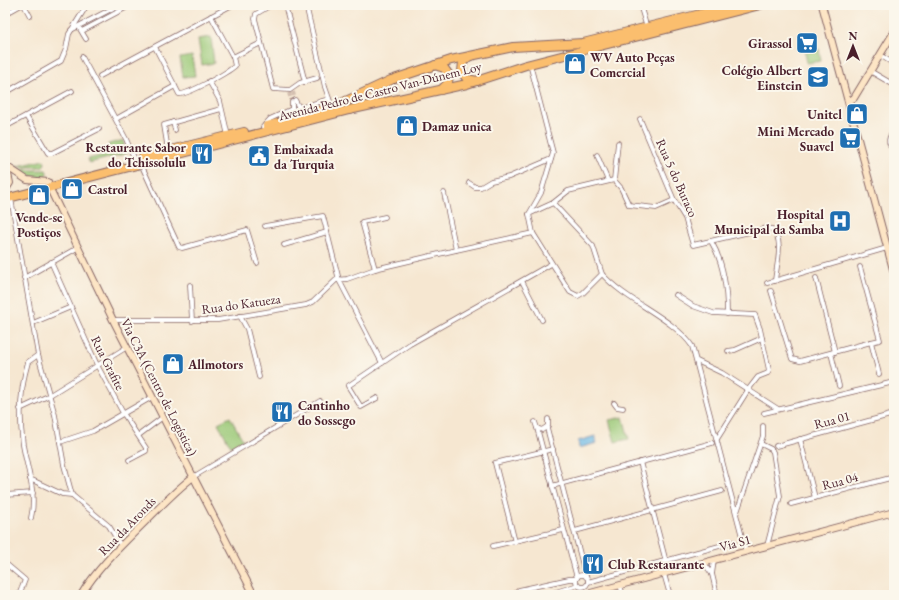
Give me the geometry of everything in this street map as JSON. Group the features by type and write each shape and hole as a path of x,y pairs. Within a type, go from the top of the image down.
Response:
{"highway":[{"name":"Avenida Pedro de Castro Van-Dúnem Loy","path":"138,162 168,151 330,108 391,80 432,66 470,56 528,46 583,43 737,5"},
{"name":"Avenida Pedro de Castro Van-Dúnem Loy","path":"6,195 349,110 439,91 530,64 760,5"},
{"path":"470,56 463,61 462,72 469,80 478,80"},
{"path":"432,66 442,67 449,75 447,85 439,91"}],"street":[{"path":"5,14 23,5 30,16"},
{"path":"5,93 61,60 72,30 87,5"},
{"path":"72,30 119,5"},
{"path":"82,31 131,5"},
{"path":"100,76 232,5"},
{"path":"271,5 255,16 273,88 291,91 298,84 316,78"},
{"path":"286,5 305,82"},
{"path":"290,111 293,107 294,101 298,106 330,108 306,5"},
{"path":"640,5 647,28"},
{"path":"822,5 894,273"},
{"path":"154,47 179,94 209,81 235,66 233,57 212,16"},
{"path":"79,26 86,39"},
{"path":"849,101 854,98 894,32"},
{"path":"233,57 261,43"},
{"path":"880,55 894,64"},
{"path":"82,57 138,162 179,247 182,248 247,230 257,263"},
{"path":"530,64 553,148 552,159 542,192 528,214 533,233 551,264 570,292 574,295 583,293 602,274"},
{"path":"870,71 894,85"},
{"path":"209,81 220,101 228,136"},
{"path":"116,119 175,86"},
{"path":"5,126 72,91"},
{"path":"263,127 270,119 329,99"},
{"path":"168,151 163,128 164,125 221,109"},
{"path":"26,116 48,153 52,153 99,128"},
{"name":"Rua 5 do Buraco","path":"640,119 674,200 685,218 694,246 711,241"},
{"path":"173,122 175,130"},
{"path":"894,129 888,141 889,145 894,150"},
{"path":"618,144 614,180 621,188 629,205 656,208 674,200"},
{"path":"597,155 608,181"},
{"path":"469,182 476,187 481,186 491,181 509,177 552,159"},
{"path":"6,165 28,180 49,184"},
{"path":"6,165 10,183 6,195 24,278 38,355 50,395 72,495"},
{"path":"528,214 553,203 568,191 614,180"},
{"name":"Via C3A (Centro de Logística)","path":"49,184 77,248 254,595"},
{"path":"444,193 456,250"},
{"path":"553,203 593,246 602,274 625,294 668,323 692,346 746,552"},
{"path":"265,226 321,215 323,216 339,280 382,363"},
{"path":"376,269 362,222 385,217"},
{"path":"727,314 727,299 722,270 718,253 711,241 767,228 772,229 779,245 775,281"},
{"path":"284,245 327,232"},
{"name":"Rua do Katueza","path":"113,320 218,320 306,305 313,302 339,280 347,279 376,269 533,233"},
{"path":"24,278 77,248"},
{"path":"767,283 888,248"},
{"name":"Rua Grafite","path":"51,262 97,365 123,413 139,435 146,450 129,460"},
{"path":"377,398 361,407 348,386 410,344 551,264"},
{"path":"771,290 792,359 800,361 880,340 860,267"},
{"path":"816,278 833,352 839,386"},
{"path":"522,281 542,320"},
{"path":"190,285 192,320"},
{"path":"676,295 702,310 713,313 752,315 756,317 762,338 769,370 768,373 758,378 748,390 717,439"},
{"path":"33,323 70,307"},
{"path":"240,316 247,330 259,377"},
{"path":"728,351 735,350 762,338"},
{"path":"871,342 879,374"},
{"path":"20,409 50,395 127,347"},
{"path":"31,518 33,493 23,445 20,409 28,362 38,355"},
{"path":"697,361 722,373 778,408"},
{"path":"764,413 778,408 842,396 894,382"},
{"path":"60,442 93,431 152,397"},
{"path":"193,477 320,401"},
{"path":"614,403 617,407 623,408"},
{"path":"893,414 894,424"},
{"name":"Rua 01","path":"776,446 893,414"},
{"path":"139,435 163,417"},
{"path":"548,419 547,428 563,483 588,582"},
{"path":"535,422 578,585"},
{"path":"737,513 760,444 763,426"},
{"path":"537,428 540,430 547,428"},
{"path":"800,439 815,498"},
{"path":"552,486 712,442"},
{"path":"760,444 771,449 773,452 780,493 766,546"},
{"path":"515,542 495,463 553,449"},
{"path":"640,462 666,562"},
{"name":"Rua da Aronds","path":"81,595 87,585 121,546 193,477"},
{"name":"Rua 04","path":"791,504 894,477"},
{"path":"30,479 62,494 72,495 109,526 121,546"},
{"path":"575,531 722,491"},
{"path":"5,495 33,493"},
{"name":"Via S1","path":"583,595 894,512"},
{"path":"493,546 563,530"},
{"path":"546,595 578,585 583,587 588,582 666,562 734,542"},
{"path":"714,560 712,574 717,595"},
{"path":"5,563 25,580 19,595"},
{"path":"704,563 712,574"},
{"path":"664,574 670,595"},
{"path":"514,595 519,590 576,578 582,575 586,576"},
{"path":"620,585 623,595"}],"green space":[{"path":"211,37 214,63 202,65 198,39"},
{"path":"819,49 821,61 807,63 805,52"},
{"path":"192,56 195,76 183,77 180,58"},
{"path":"124,140 124,146 110,150 108,144"},
{"path":"123,150 128,153 89,163 88,159"},
{"path":"44,160 45,164 42,167 14,167"},
{"path":"17,170 46,170 48,175 37,178"},
{"path":"230,417 243,440 231,447 218,423"},
{"path":"623,417 629,439 615,442 609,420"}],"water":[{"path":"595,436 597,443 579,448 578,441"}],"tunnel":[{"path":"293,92 295,100"},
{"path":"289,93 292,102"}],"place":[{"name":"Girassol","path":"807,43"},
{"name":"WV Auto Peças Comercial","path":"575,64"},
{"name":"Colégio Albert Einstein","path":"818,77"},
{"name":"Unitel","path":"857,114"},
{"name":"Damaz unica","path":"407,126"},
{"name":"Mini Mercado Suavel","path":"850,138"},
{"name":"Restaurante Sabor do Tchissolulu","path":"202,154"},
{"name":"Embaixada da Turquia","path":"259,156"},
{"name":"Castrol","path":"72,189"},
{"name":"Vende-se Postiços","path":"39,195"},
{"name":"Hospital Municipal da Samba","path":"840,221"},
{"name":"Allmotors","path":"173,364"},
{"name":"Cantinho do Sossego","path":"282,412"},
{"name":"Club Restaurante","path":"593,564"}]}
